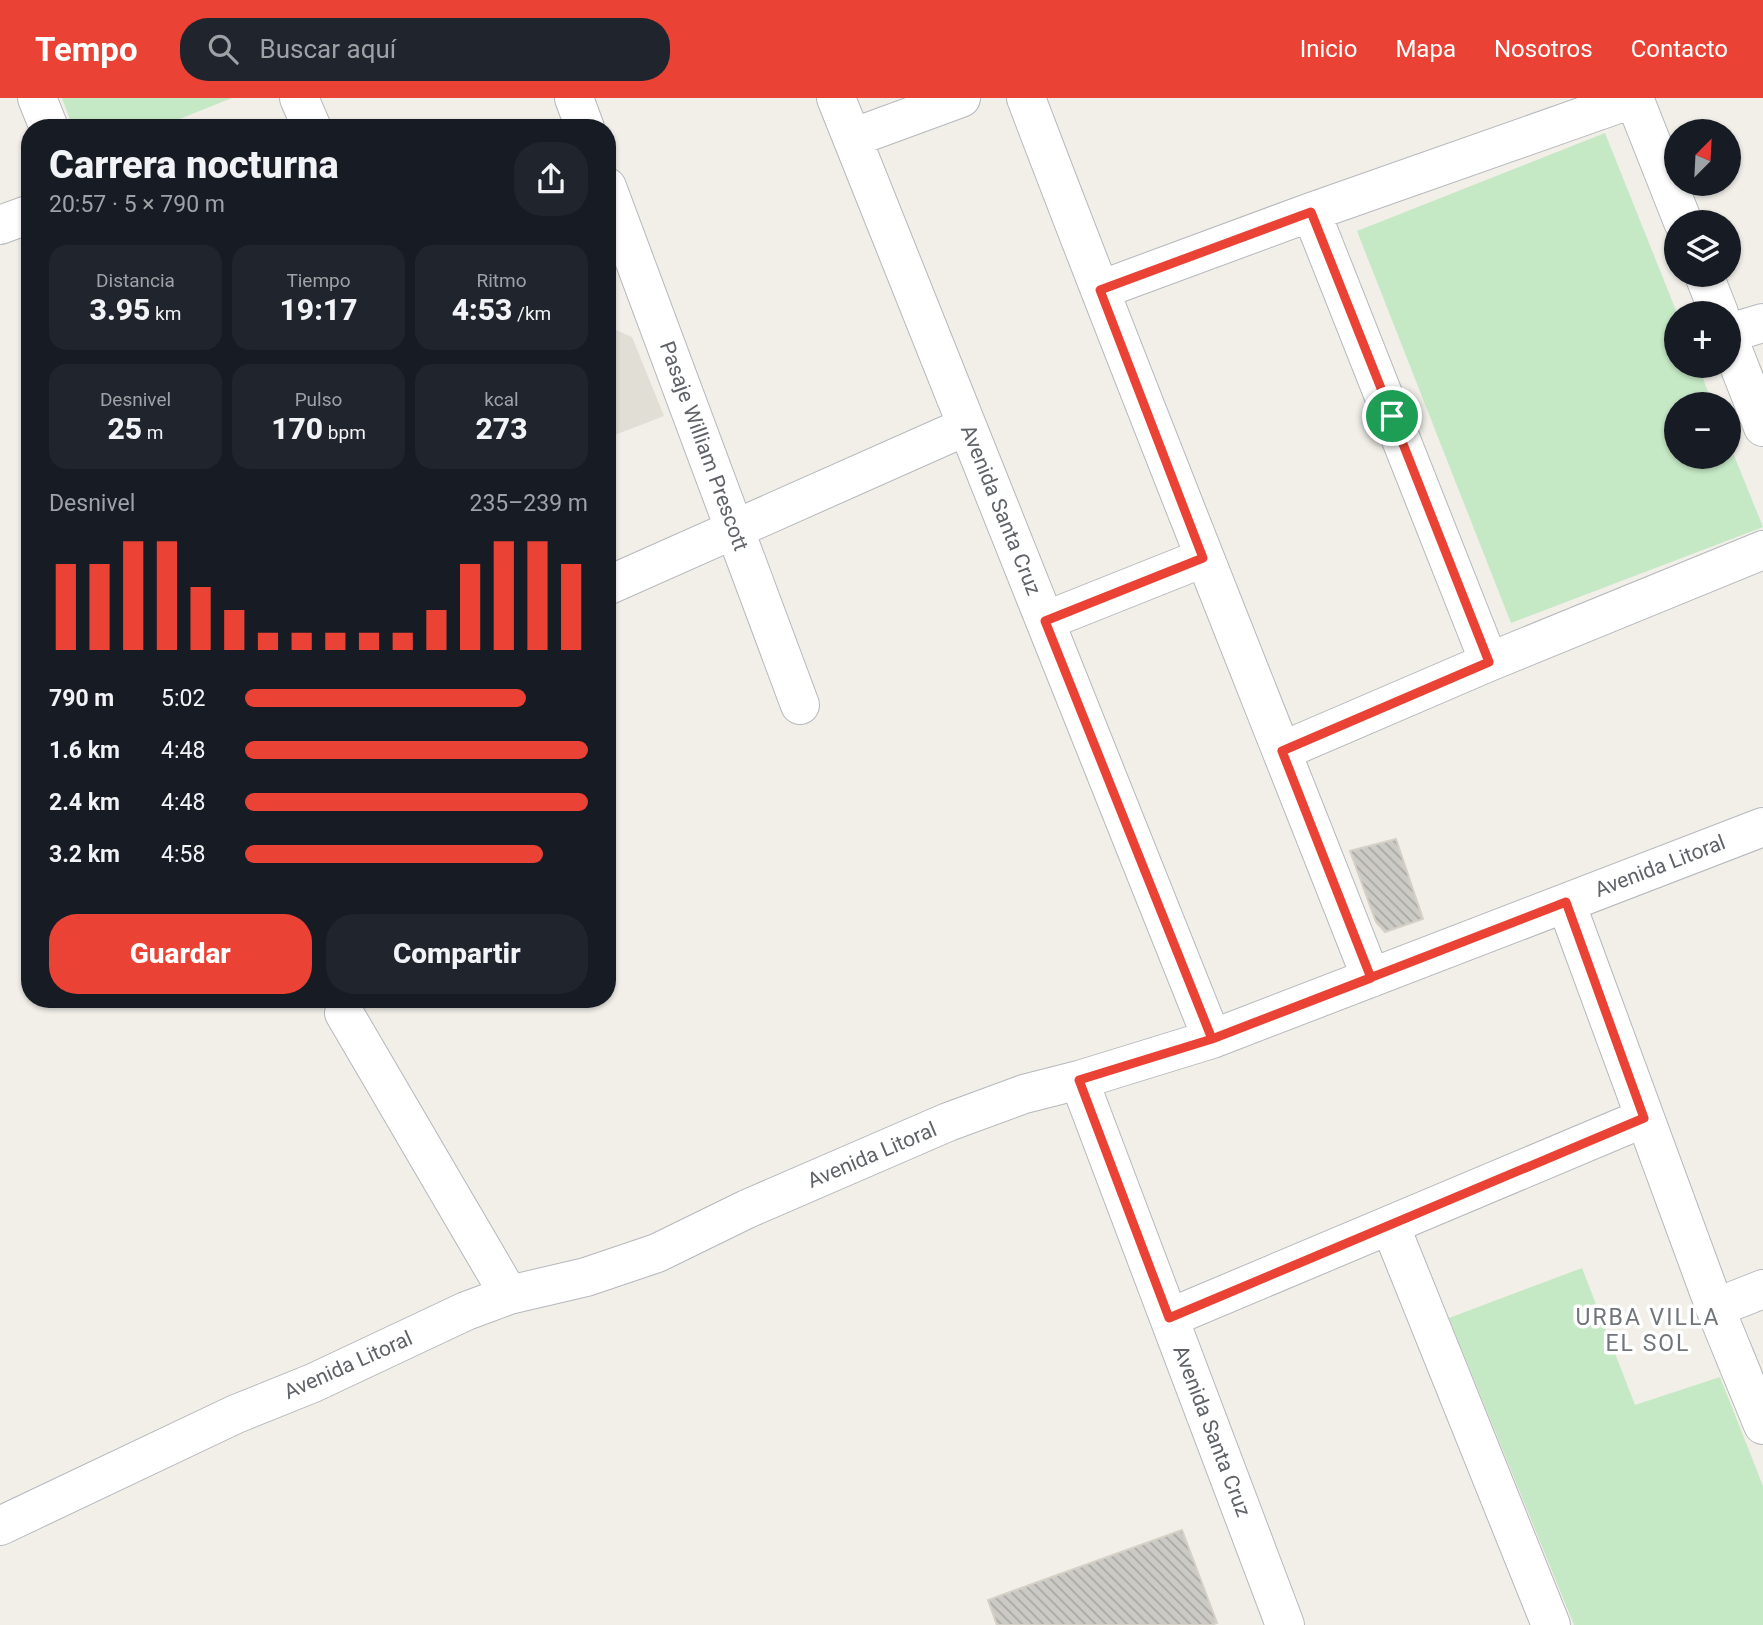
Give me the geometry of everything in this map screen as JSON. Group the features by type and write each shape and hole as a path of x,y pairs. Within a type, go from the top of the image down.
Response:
{"street":[{"path":"37,98 45,119"},
{"path":"299,98 308,119"},
{"path":"574,98 582,119"},
{"name":"Avenida Santa Cruz","path":"836,98 1212,1039"},
{"path":"852,138 961,98"},
{"path":"1026,98 1203,558 1371,978"},
{"path":"1100,290 1634,98 1678,210"},
{"name":"Pasaje William Prescott","path":"616,211 800,705"},
{"path":"1311,212 1489,662"},
{"path":"0,225 21,217"},
{"path":"1741,329 1763,323"},
{"path":"1741,371 1763,427"},
{"path":"616,582 967,426"},
{"path":"1282,751 1489,662 1763,551"},
{"path":"1045,621 1203,558"},
{"name":"Avenida Litoral","path":"0,1526 236,1414 313,1383 466,1311 509,1295 586,1277 657,1253 747,1209 948,1122 1024,1094 1212,1039 1763,827"},
{"path":"1566,902 1715,1308 1763,1425"},
{"path":"344,1013 509,1295"},
{"name":"Avenida Santa Cruz","path":"1079,1080 1285,1625"},
{"path":"1169,1318 1644,1118"},
{"path":"1390,1225 1551,1625"},
{"path":"1715,1308 1763,1289"}],"shaded area":[{"path":"616,330 632,337 664,416 616,435"}],"green space":[{"path":"62,98 232,98 180,119 70,119"},
{"path":"1605,133 1664,280 1664,287 1667,287 1672,301 1664,301 1664,378 1703,378 1708,392 1664,392 1664,469 1740,469 1763,527 1511,623 1357,231"},
{"path":"1582,1268 1635,1405 1720,1377 1763,1486 1763,1625 1574,1625 1449,1318"}],"building":[{"path":"1396,839 1423,919 1385,932 1376,922 1350,851"},
{"path":"1182,1530 1217,1623 997,1625 988,1600"}],"district":[{"name":"URBA VILLA EL SOL","path":"1648,1330"}],"route":[{"path":"1392,416 1311,212 1100,290 1203,558 1045,621 1212,1039 1291,1009 1371,978 1566,902 1644,1118 1169,1318 1079,1080 1212,1039 1371,978 1282,751 1489,662 1392,416"}]}
